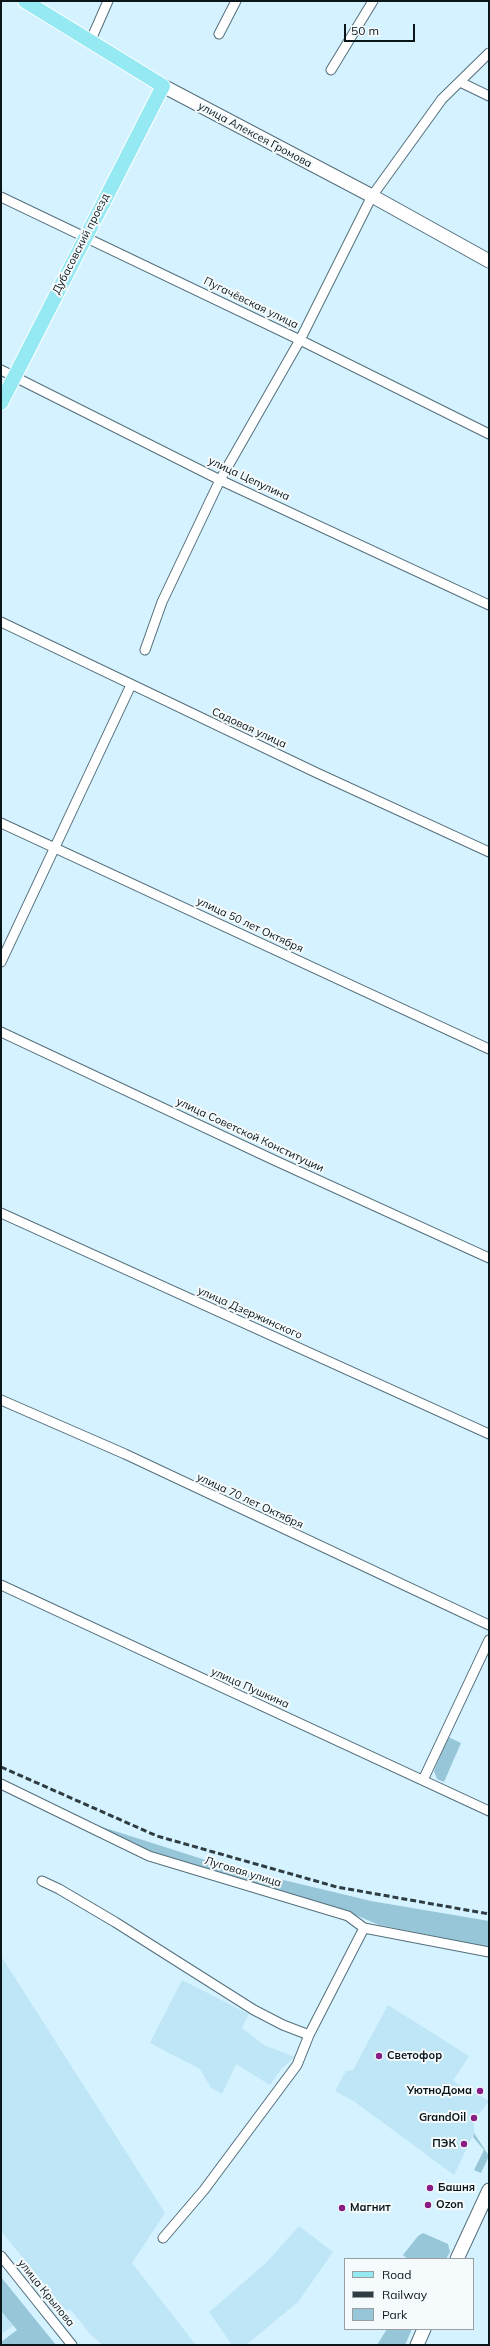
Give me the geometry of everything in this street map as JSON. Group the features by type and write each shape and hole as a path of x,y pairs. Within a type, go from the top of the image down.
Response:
{"main road":[{"name":"улица Алексея Громова","path":"25,1 163,86"},
{"name":"Дубасовский проезд","path":"1,402 163,86"}],"street":[{"path":"90,42 108,1"},
{"path":"219,34 236,1"},
{"path":"331,70 373,1"},
{"path":"145,650 162,602 220,480 300,340 372,196 442,98 489,52"},
{"path":"460,82 489,96"},
{"name":"улица Алексея Громова","path":"163,86 372,196 489,261"},
{"name":"Пугачёвская улица","path":"1,197 300,340 489,434"},
{"name":"улица Цепулина","path":"1,370 220,480 489,605"},
{"name":"Садовая улица","path":"1,622 131,685 489,852"},
{"path":"1,962 131,685"},
{"name":"улица 50 лет Октября","path":"1,823 489,1049"},
{"name":"улица Советской Конституции","path":"1,1032 276,1161 489,1258"},
{"name":"улица Дзержинского","path":"1,1213 489,1434"},
{"name":"улица 70 лет Октября","path":"1,1400 125,1454 489,1625"},
{"name":"улица Пушкина","path":"1,1585 489,1811"},
{"path":"423,1780 489,1640"},
{"name":"Луговая улица","path":"1,1784 149,1856 348,1916 364,1928 489,1952"},
{"path":"42,1881 60,1889 122,1926 254,2010 283,2025 309,2035"},
{"path":"163,2238 204,2190 297,2065 309,2035 364,1928"},
{"path":"457,2258 489,2190"},
{"name":"улица Крылова","path":"1,2256 72,2345"},
{"path":"417,2345 424,2330"}],"shaded area":[{"path":"1,1956 165,2213 132,2263 196,2345 103,2345 91,2335 70,2309 66,2311 1,2231"},
{"path":"182,1980 249,2014 242,2028 264,2045 295,2057 282,2068 270,2085 236,2064 222,2094 211,2088 200,2069 150,2043"},
{"path":"388,2005 469,2056 453,2081 489,2101 478,2115 474,2124 474,2133 454,2175 355,2102 335,2091 346,2071 353,2070"},
{"path":"299,2226 333,2252 298,2302 246,2345 232,2345 209,2312 266,2263"},
{"path":"1,2311 13,2326 1,2334"}],"green space":[{"path":"448,1737 461,1743 444,1782 437,1779 434,1771"},
{"path":"99,1826 221,1865 371,1901 489,1921 489,1947 379,1925 351,1913 150,1851 119,1838"},
{"path":"474,2133 489,2156 481,2173 474,2170 484,2150 473,2137"},
{"path":"423,2233 448,2244 450,2252 447,2258 407,2258 403,2255 418,2236"},
{"path":"1,2277 56,2345 1,2345 1,2342 17,2330 1,2311"},
{"path":"386,2330 412,2330 405,2345 377,2345"}],"railway":[{"path":"1,1767 157,1836 337,1887 489,1914"}],"place":[{"name":"Светофор","path":"379,2056"},
{"name":"УютноДома","path":"480,2091"},
{"name":"GrandOil","path":"474,2118"},
{"name":"ПЭК","path":"464,2144"},
{"name":"Башня","path":"430,2188"},
{"name":"Ozon","path":"428,2205"},
{"name":"Магнит","path":"342,2208"}]}
